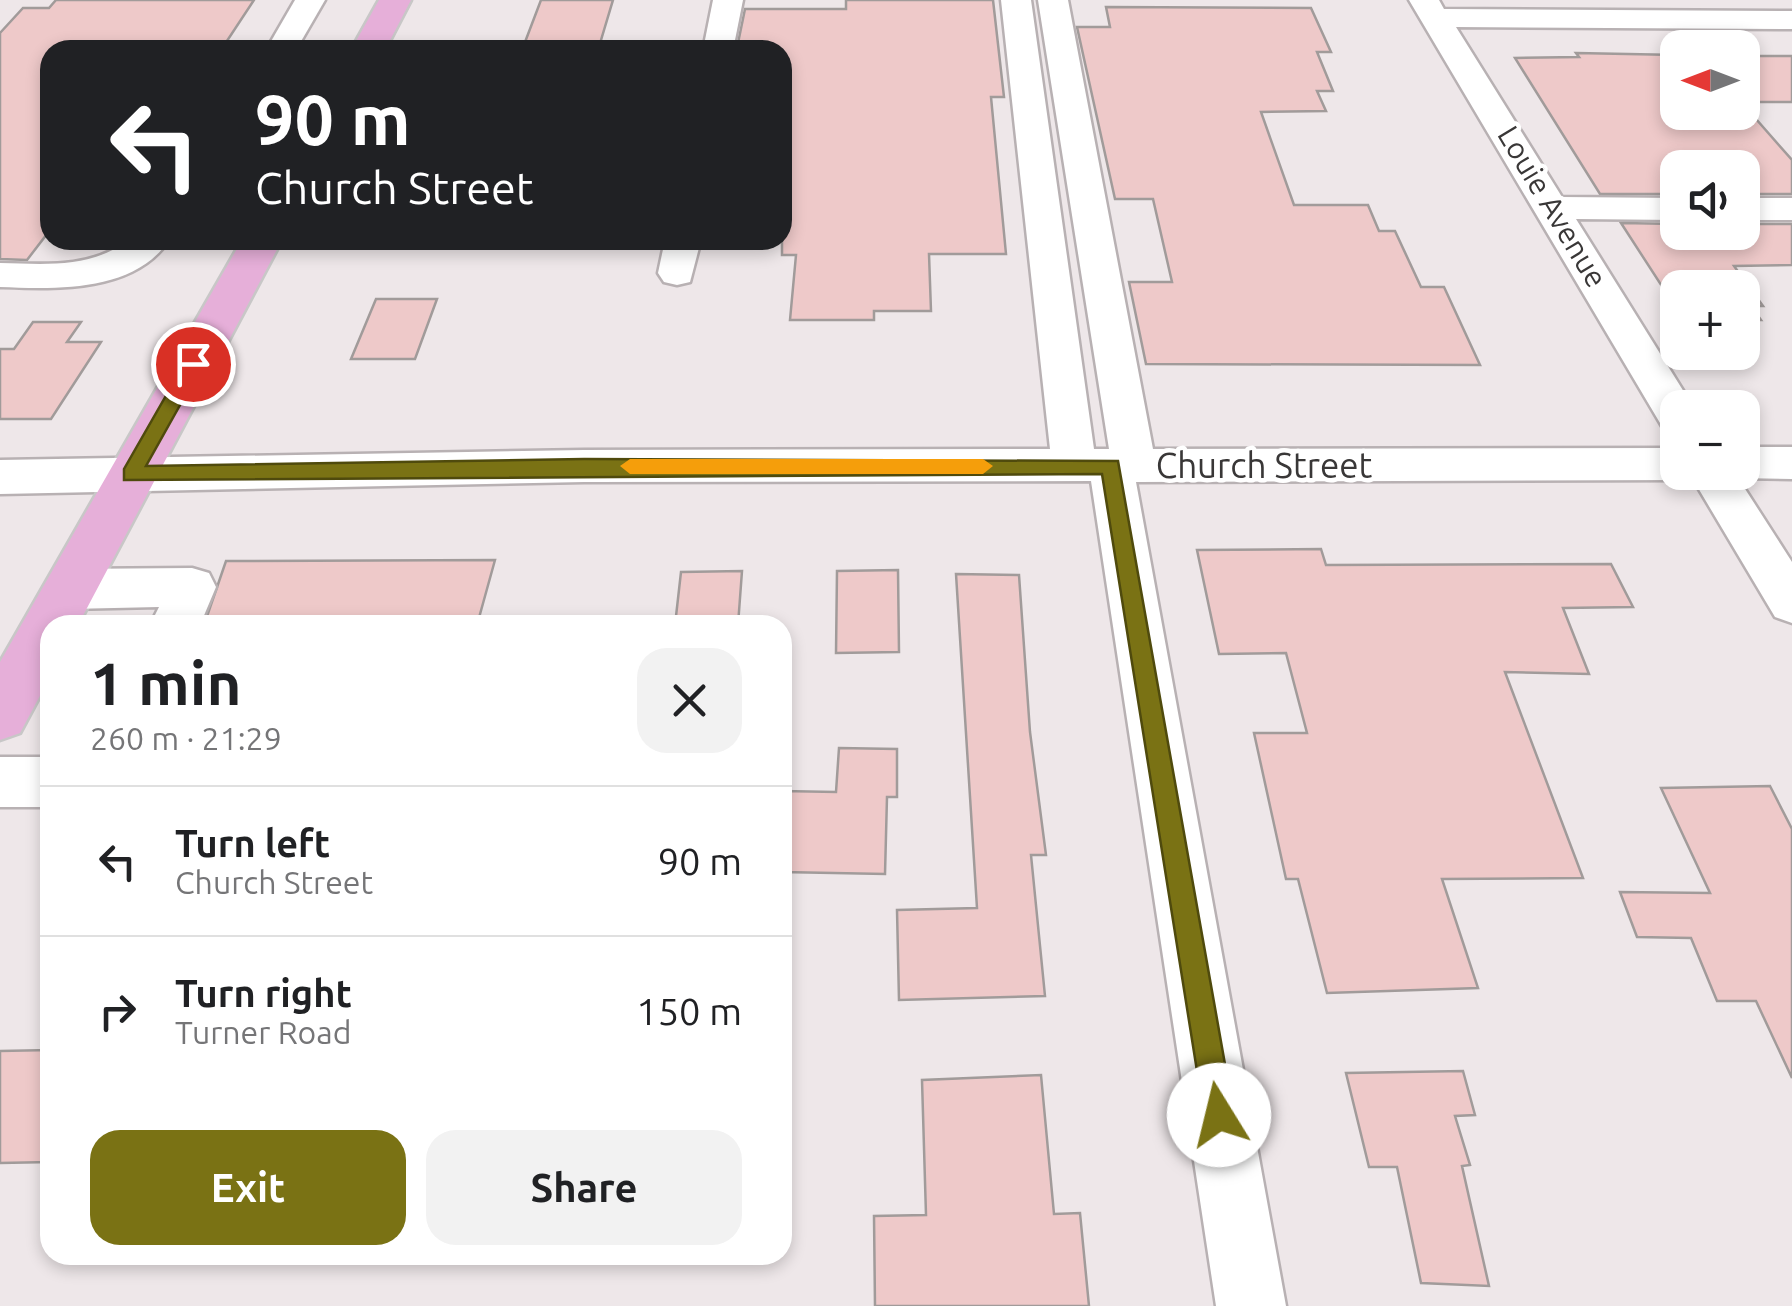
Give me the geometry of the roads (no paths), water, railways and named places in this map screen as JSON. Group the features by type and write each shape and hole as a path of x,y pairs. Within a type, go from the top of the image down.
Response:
{"main road":[{"path":"373,40 395,0"},
{"path":"54,615 256,250"},
{"path":"0,715 40,641"}],"street":[{"path":"287,40 310,0"},
{"path":"720,40 728,0"},
{"path":"1016,0 1107,466 1251,1306"},
{"path":"1053,0 1107,466"},
{"path":"1430,9 1792,20"},
{"name":"Louie Avenue","path":"1430,9 1662,390"},
{"path":"1554,208 1660,208"},
{"path":"1760,209 1792,209"},
{"path":"0,275 79,276 110,269 137,250"},
{"path":"1760,463 1792,463"},
{"name":"Church Street","path":"0,476 584,466 1660,464"},
{"path":"1722,490 1792,603"},
{"path":"69,588 192,587 179,615"},
{"path":"0,782 40,782"}]}
